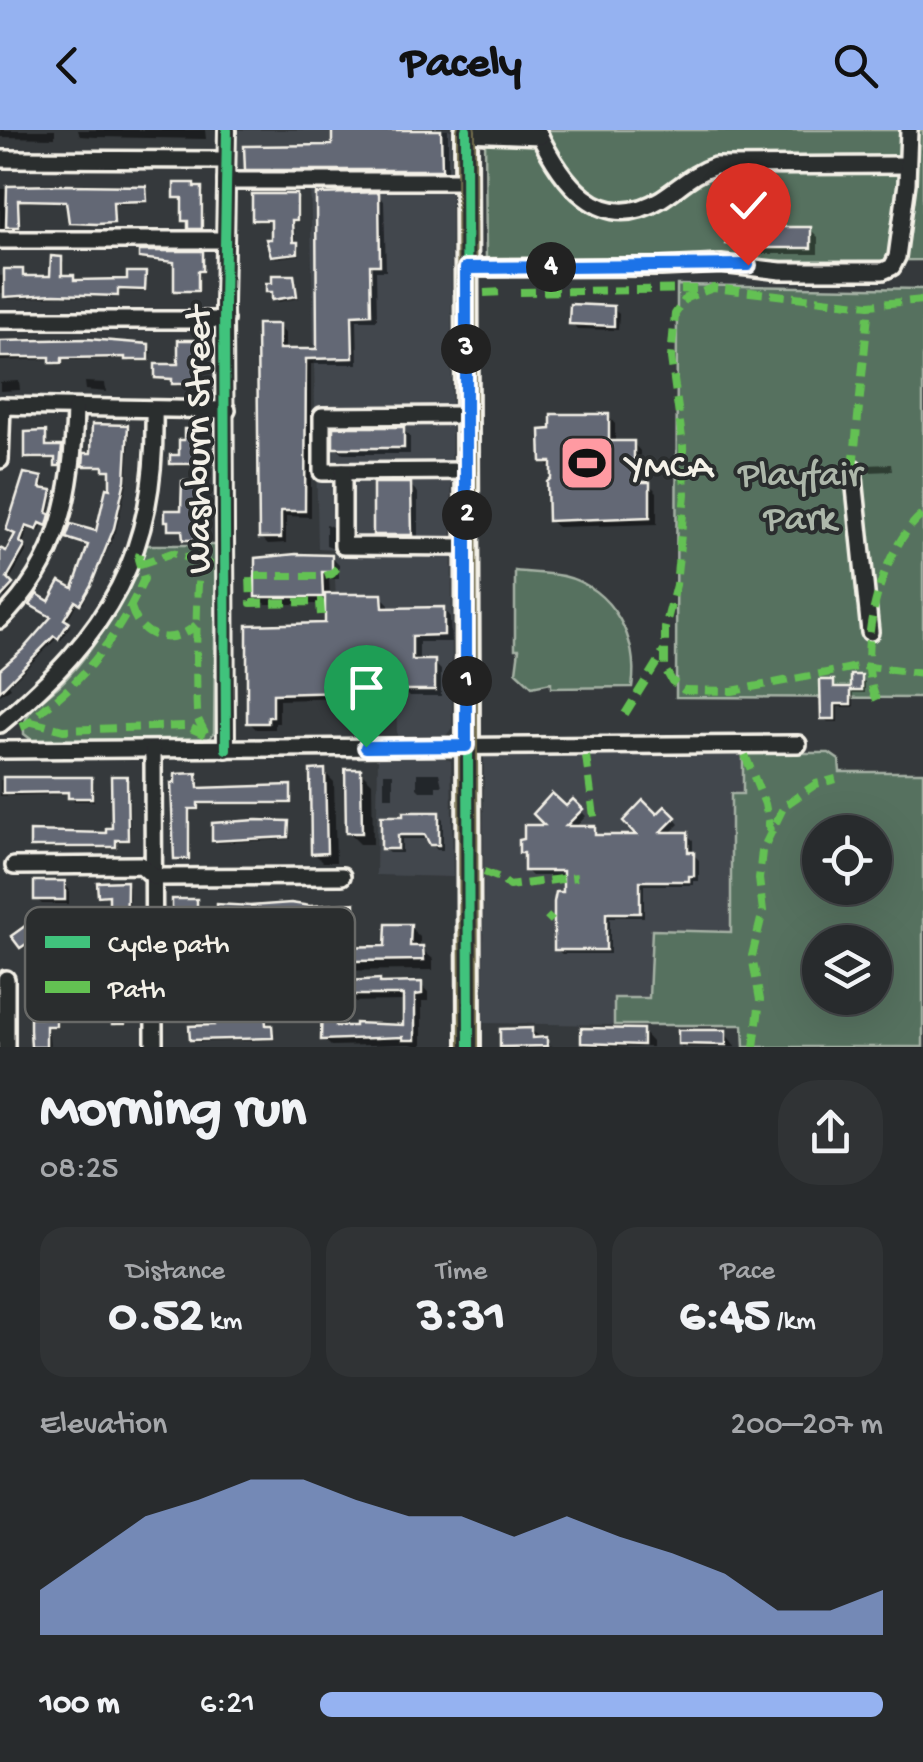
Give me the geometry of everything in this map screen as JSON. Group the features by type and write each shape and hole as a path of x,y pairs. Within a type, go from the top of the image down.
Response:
{"main road":[{"path":"466,132 469,1047"}],"street":[{"name":"Washburn Street","path":"226,749 227,130"},
{"path":"466,268 661,268 721,264 781,271 884,271 892,268 897,256 909,130"},
{"path":"466,132 539,133 574,192 598,206 620,210 645,206 698,171 714,166 907,164"},
{"path":"0,159 226,160"},
{"path":"226,181 465,181"},
{"path":"0,240 225,240"},
{"path":"0,320 225,320"},
{"path":"0,460 1,406 227,410"},
{"path":"0,620 19,601 50,550 70,492 75,410"},
{"path":"0,724 70,659 97,628 118,594 148,502 154,466 154,410"},
{"path":"466,414 322,416 322,472 466,471"},
{"path":"853,468 870,632"},
{"path":"343,472 343,546 467,547"},
{"path":"0,750 798,744"},
{"path":"152,750 154,907"},
{"path":"14,866 141,866 154,877 342,876"},
{"path":"6,978 6,1047"}],"shaded area":[{"path":"236,130 451,130 452,728 445,737 397,737 395,636 337,637 334,549 318,548 310,173 237,172"},
{"path":"484,753 743,753 743,794 731,795 731,932 651,943 649,998 615,998 614,1025 483,1023"},
{"path":"441,756 451,761 453,877 376,875 378,757"}],"green space":[{"path":"485,130 923,130 923,260 486,262"},
{"name":"Playfair Park","path":"677,285 923,289 923,698 676,697"},
{"path":"145,545 216,545 214,733 207,741 32,740 24,734 31,710 78,666 101,634"},
{"path":"515,571 557,575 596,591 627,634 632,687 551,688 551,683 532,687 516,672 519,649 515,649"},
{"path":"743,753 829,753 839,760 840,772 923,772 923,1047 744,1047 743,1025 614,1025 614,998 649,998 652,930 731,932 731,794 743,794"}],"building":[{"path":"332,130 441,130 442,170 245,170 244,146 332,145"},
{"path":"174,183 202,187 202,229 188,229 188,221 182,221 182,198 174,198"},
{"path":"7,186 146,186 147,201 113,202 114,223 97,224 69,223 66,201 18,200 19,227 6,227"},
{"path":"379,192 380,265 370,265 371,314 352,315 353,358 306,359 305,511 281,511 281,538 259,538 257,324 279,324 279,349 317,349 316,194"},
{"path":"252,194 297,194 297,220 292,220 298,253 271,256 266,239 271,239 271,220 252,220"},
{"path":"726,227 811,227 811,248 734,248 734,244 726,244"},
{"path":"139,251 203,251 198,291 174,291 174,262 139,258"},
{"path":"51,256 62,257 62,275 74,275 74,280 127,279 127,272 146,272 145,290 118,289 118,296 4,297 4,269 23,269 23,276 50,276"},
{"path":"272,275 294,275 297,296 272,300 266,283 272,283"},
{"path":"570,304 614,306 614,326 569,324"},
{"path":"88,339 149,344 149,360 62,358 62,363 50,363 50,357 0,357 0,341"},
{"path":"178,340 198,340 197,384 172,384 172,379 155,378 155,364 178,364"},
{"path":"551,414 609,414 609,441 634,441 634,482 650,482 650,517 548,521 551,462 541,462 540,430 551,429"},
{"path":"92,424 128,425 125,480 114,528 91,585 80,604 75,601 64,619 69,622 58,639 54,636 0,691 0,669 51,617 30,605 37,594 49,601 60,581 73,588 88,545 66,538 71,524 96,531 106,488 110,489 110,470 83,466 84,453 91,453"},
{"path":"333,427 404,427 404,448 333,448"},
{"path":"184,429 201,429 201,464 170,464 170,455 179,455"},
{"path":"46,431 46,446 62,446 60,466 55,466 55,458 25,458 25,432"},
{"path":"24,473 42,477 40,488 52,490 47,513 50,514 47,526 40,523 37,530 26,526 20,542 25,546 7,578 13,584 0,598 0,548 6,551 15,534 6,530"},
{"path":"182,481 197,481 196,540 183,540 182,530 168,530 165,521 165,510 181,510"},
{"path":"373,483 411,483 412,535 373,535"},
{"path":"332,555 332,572 322,572 323,597 255,597 255,558"},
{"path":"325,594 382,594 383,608 444,607 444,635 412,636 412,660 435,660 435,690 400,690 400,685 371,684 371,724 349,724 346,692 273,694 273,717 268,717 268,723 247,723 247,625 325,623"},
{"path":"851,675 862,675 862,690 851,690 851,704 835,704 835,719 821,719 820,680 834,680 834,687 851,687"},
{"path":"325,769 327,853 311,854 310,770"},
{"path":"345,769 361,769 362,833 346,833"},
{"path":"197,773 198,788 291,785 291,803 198,803 198,809 189,809 189,859 174,859 171,783 175,783 175,774"},
{"path":"111,776 127,776 128,840 116,840 116,847 30,847 30,831 106,833 106,828 112,828"},
{"path":"3,777 92,777 92,798 68,798 68,792 3,793"},
{"path":"552,793 566,806 573,799 583,809 566,826 595,826 595,835 636,835 623,821 643,800 657,814 665,806 676,817 661,832 688,832 688,852 694,852 694,876 689,876 689,881 640,881 640,913 606,913 606,950 554,950 554,902 556,892 563,892 563,871 524,871 519,840 524,839 524,825 544,825 533,814"},
{"path":"403,812 439,812 439,845 430,845 425,835 398,835 398,849 381,849 381,816 403,816"},
{"path":"289,821 288,837 212,841 212,823"},
{"path":"34,881 65,881 65,900 34,900"},
{"path":"127,881 127,907 109,907 109,895 98,896 97,882"},
{"path":"172,899 197,899 197,907 172,907"},
{"path":"355,903 355,907 217,907 217,904"},
{"path":"386,924 411,924 410,946 423,946 424,960 355,961 355,947 385,946"},
{"path":"25,926 25,945 20,948 11,936"},
{"path":"355,980 422,982 422,994 415,995 415,1040 321,1040 321,1022 336,1022 336,1026 403,1025 403,995 355,995"},
{"path":"30,1022 56,1022 56,1026 46,1026 46,1047 31,1047"},
{"path":"266,1022 272,1025 273,1038 190,1040 189,1026"},
{"path":"532,1028 532,1038 547,1037 547,1046 500,1047 500,1029"},
{"path":"581,1028 643,1029 643,1045 581,1043"},
{"path":"678,1030 726,1030 726,1045 678,1044"}],"marked path":[{"path":"923,300 869,305 713,288 686,298 675,314 671,358 683,445 685,494 676,585 665,628 665,669 684,690 732,691 862,666 923,674"},
{"path":"520,292 698,289"},
{"path":"484,293 504,292"},
{"path":"853,468 869,305"},
{"path":"877,700 868,656 876,601 895,550 923,514"},
{"path":"21,727 76,681 114,634 144,579 138,559 142,546"},
{"path":"140,564 172,553 212,565"},
{"path":"205,733 197,710 196,648 199,577 207,563"},
{"path":"321,615 320,602 251,603 250,576 324,576 332,574 341,563"},
{"path":"131,607 142,626 158,636 177,636 196,625"},
{"path":"625,714 664,651"},
{"path":"32,722 63,730 186,726 208,736"},
{"path":"745,755 765,804 770,831"},
{"path":"586,756 595,824"},
{"path":"754,1047 760,1000 752,956 763,911 759,879 762,851 784,806 816,784 836,779"},
{"path":"484,872 509,886 577,877"},
{"path":"547,921 552,916"}],"cycle path":[{"path":"226,749 227,130"},
{"path":"466,130 469,1047"}],"place":[{"name":"YMCA","path":"587,463"}],"route":[{"path":"366,747 466,746 466,268 748,265"}]}
